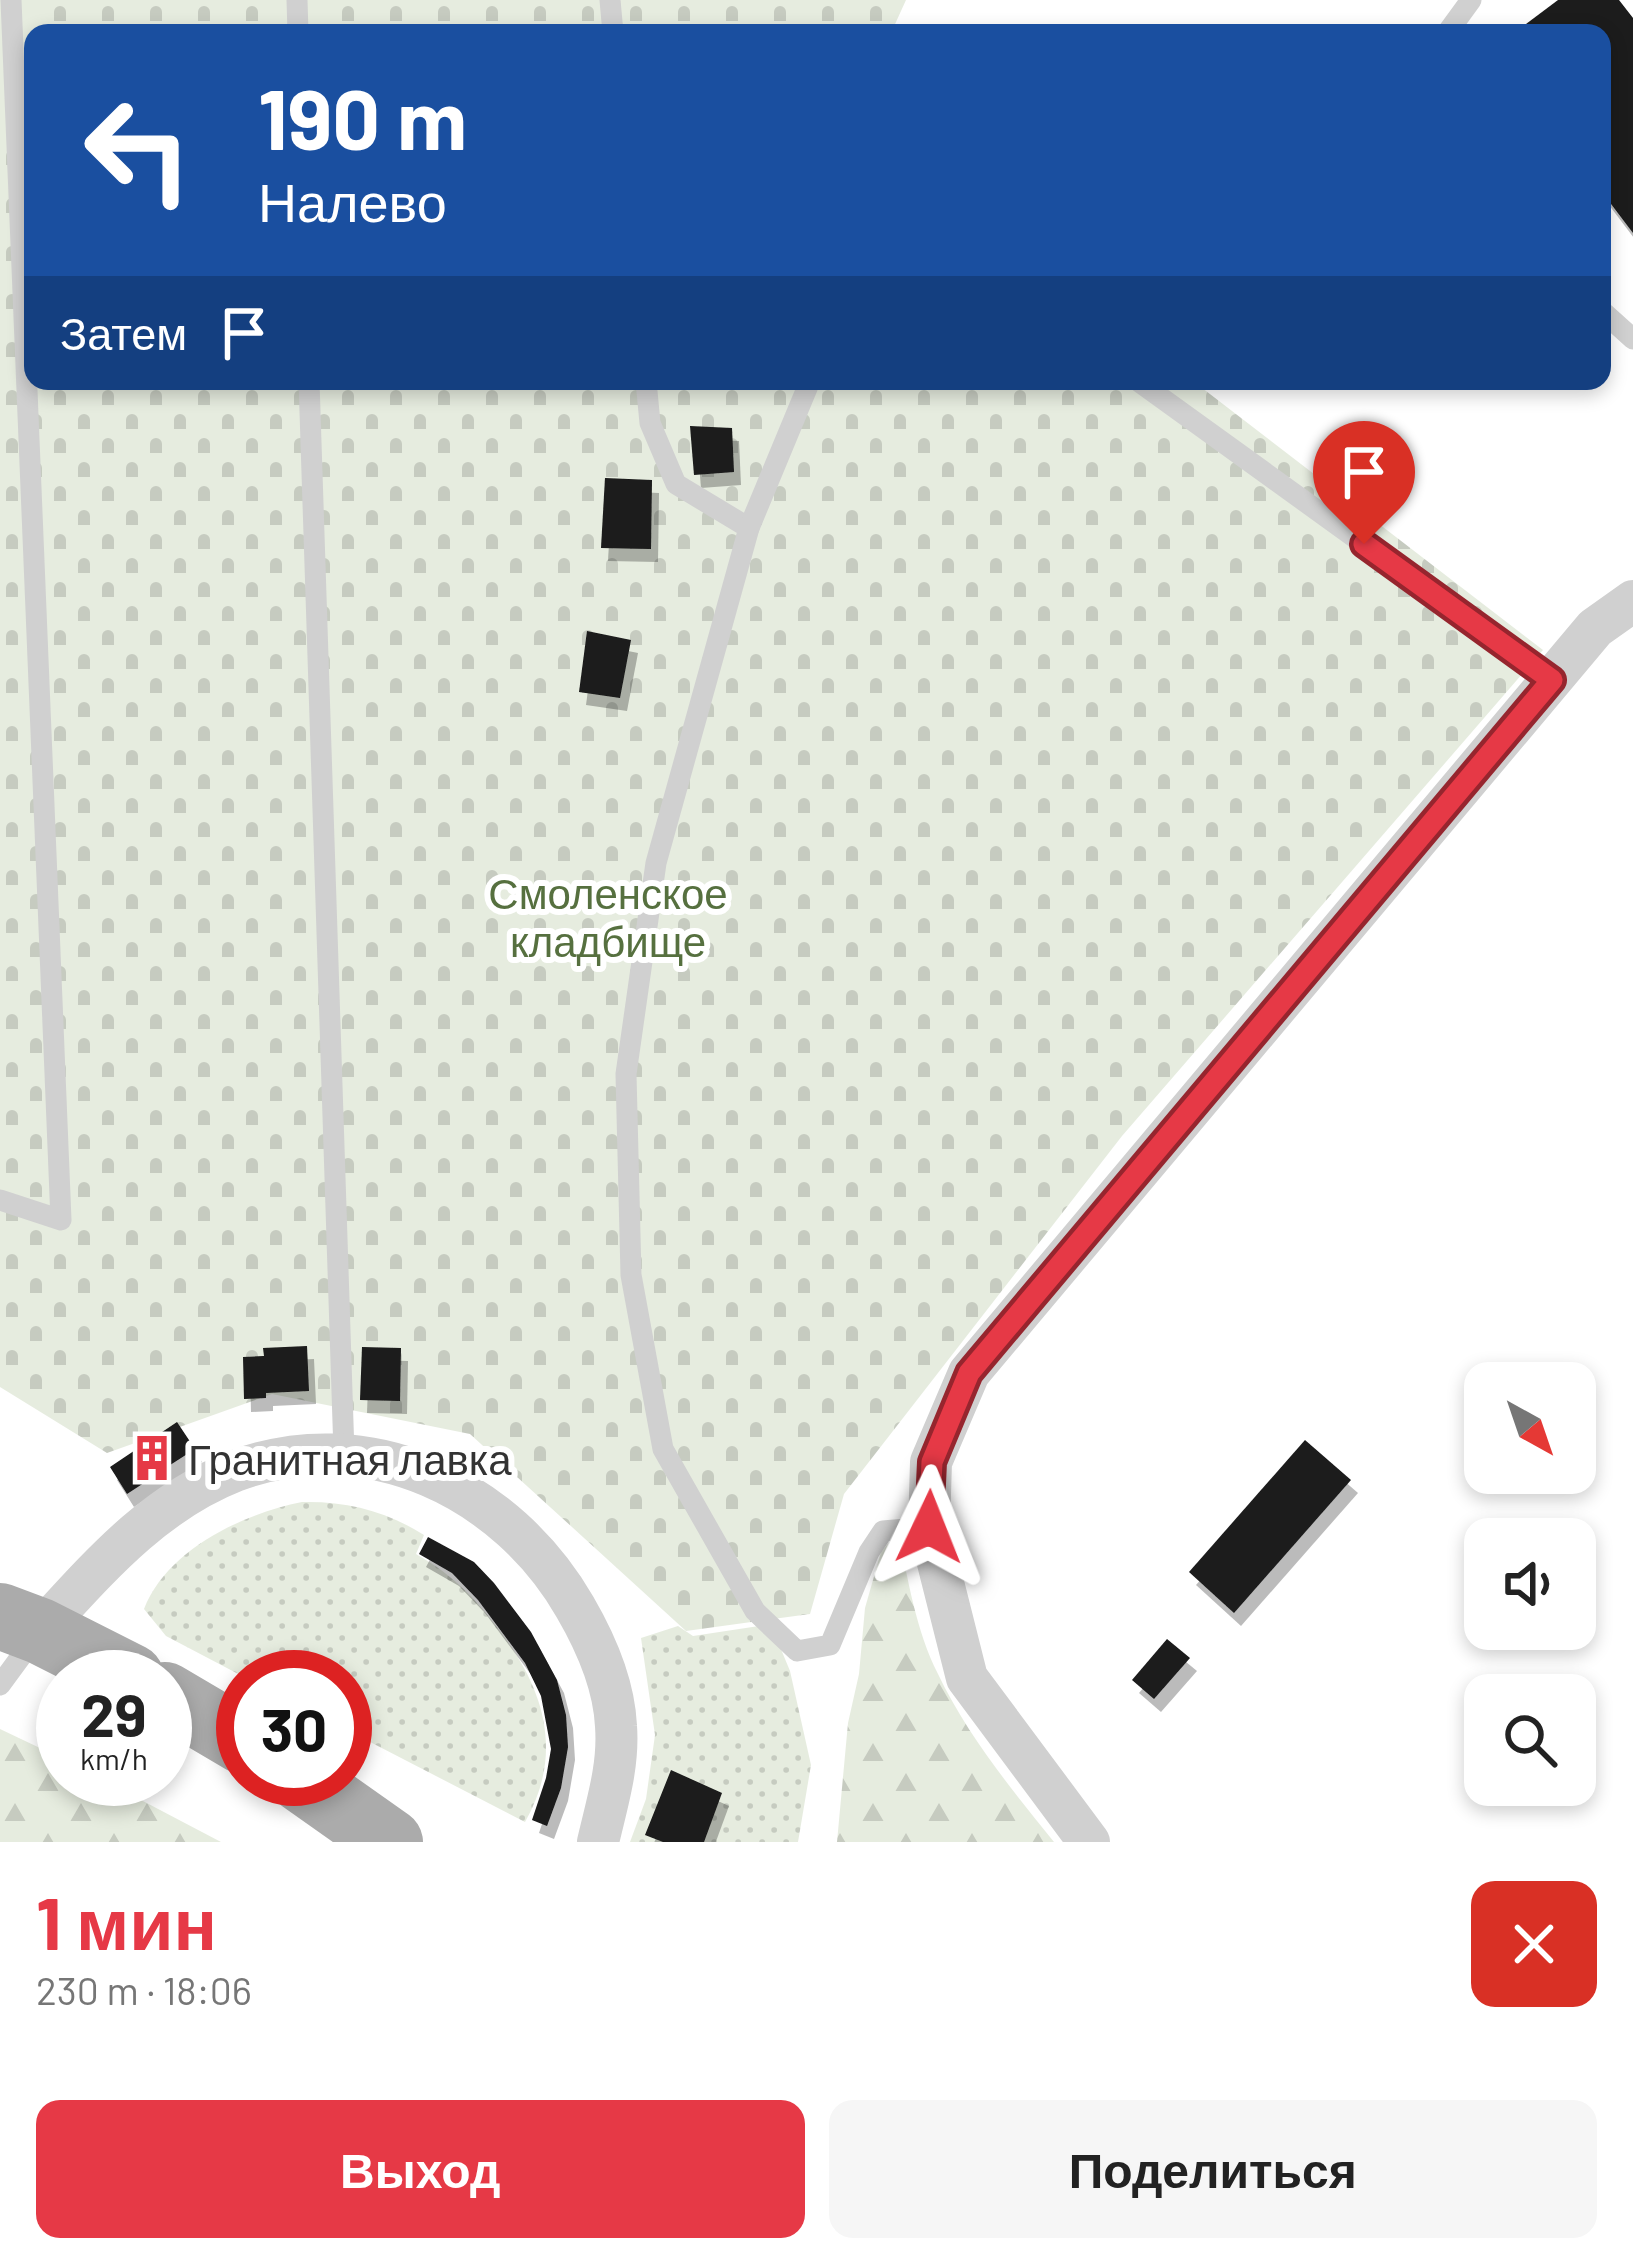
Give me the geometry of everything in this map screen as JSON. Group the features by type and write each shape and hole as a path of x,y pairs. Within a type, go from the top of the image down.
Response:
{"main road":[{"path":"20,1623 76,1650"},
{"path":"339,1806 390,1842"}],"street":[{"path":"1089,1842 967,1678 929,1527 932,1462 969,1373 1595,628 1633,601"},
{"path":"20,1623 177,1500 236,1471 289,1458 344,1453 394,1462 476,1498 513,1526 567,1592 597,1649 616,1723 616,1767 598,1842"}],"lane":[{"path":"0,1200 61,1220 5,31 11,0"},
{"path":"310,390 344,1453"},
{"path":"647,390 650,423 676,484 749,528"},
{"path":"806,390 749,528 656,863 626,1074 631,1275 663,1449 755,1611 797,1651 830,1645 869,1552 883,1531 929,1527"},
{"path":"1150,390 1552,680"},
{"path":"0,1685 20,1623"}],"green space":[{"name":"Смоленское кладбище","path":"0,0 906,0 895,24 24,24 24,390 1205,390 1543,650 1122,1136 844,1494 810,1614 686,1631 470,1434 272,1394 107,1453 0,1387"},
{"path":"302,1502 335,1503 395,1520 424,1535 416,1554 443,1571 486,1613 531,1682 545,1727 543,1774 525,1822 372,1743 372,1650 216,1650 216,1662 166,1636 144,1609 155,1588 188,1552 232,1526"},
{"path":"898,1532 918,1623 938,1674 976,1740 1054,1842 837,1842 865,1608 881,1552"},
{"path":"678,1626 693,1636 759,1626 778,1642 790,1671 811,1765 798,1842 630,1842 646,1799 655,1735 641,1638"},
{"path":"0,1729 36,1746 36,1806 152,1806 221,1842 0,1842"}],"building":[{"path":"1558,0 1619,0 1633,18 1633,233 1611,204 1611,24 1526,24"},
{"path":"690,426 732,428 734,472 694,475"},
{"path":"605,478 652,480 651,549 601,548"},
{"path":"587,631 631,640 620,698 579,692"},
{"path":"307,1346 309,1391 244,1399 243,1357 264,1356 263,1348"},
{"path":"362,1347 401,1348 400,1401 360,1400"},
{"name":"Гранитная лавка","path":"177,1422 195,1449 167,1467 171,1473 153,1484 150,1479 127,1494 110,1467"},
{"path":"1305,1440 1351,1480 1234,1613 1189,1572"},
{"path":"428,1537 474,1562 494,1583 531,1632 557,1680 568,1747 561,1788 547,1826 532,1820 551,1749 541,1696 525,1663 478,1600 452,1573 419,1554"},
{"path":"1167,1639 1190,1658 1154,1699 1132,1680"},
{"path":"671,1770 722,1793 704,1842 663,1842 645,1835"}],"place":[{"name":"Гранитная лавка","path":"152,1458"}],"route":[{"path":"929,1527 932,1462 969,1373 1552,680 1364,544"}]}
